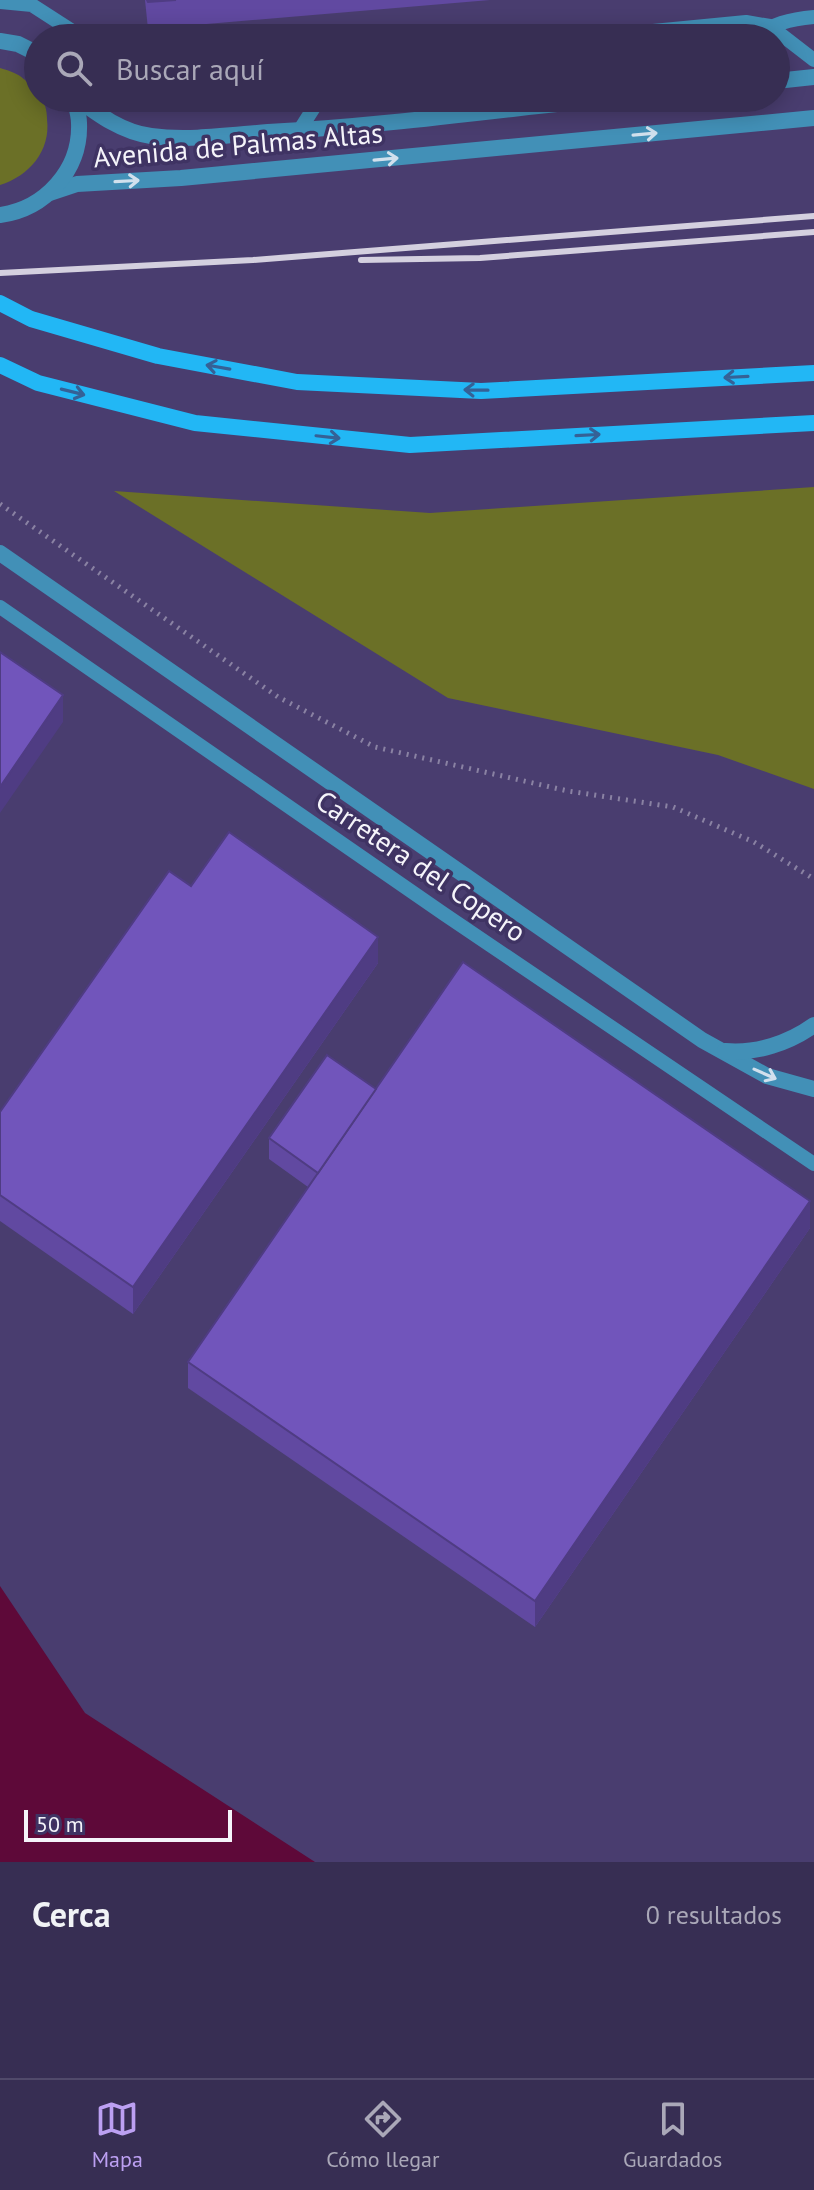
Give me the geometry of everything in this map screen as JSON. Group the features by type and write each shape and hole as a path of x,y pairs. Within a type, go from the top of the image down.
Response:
{"main road":[{"path":"0,303 31,319 158,356 297,382 481,391 814,373"},
{"path":"0,365 38,383 195,423 410,445 814,423"}],"street":[{"path":"0,41 24,47"},
{"path":"790,80 814,77"},
{"path":"50,193 67,172 77,148 77,112"},
{"name":"Avenida de Palmas Altas","path":"96,112 126,129 152,136 187,137 299,131 478,112"},
{"name":"Avenida de Palmas Altas","path":"0,215 33,205 50,193 77,184 197,177 814,118"},
{"path":"0,553 694,1035 767,1076 814,1089"},
{"path":"720,1050 753,1051 793,1038 814,1025"}],"lane":[{"path":"0,2 32,5 61,24"},
{"path":"775,24 789,19 814,17"},
{"path":"725,24 758,24"},
{"path":"790,41 814,60"},
{"path":"299,131 311,112"},
{"name":"Carretera del Copero","path":"0,607 444,914 814,1164"}],"path":[{"path":"0,504 278,697 375,747 568,791 673,807 754,842 814,879"}],"green space":[{"path":"0,68 24,79 24,112 46,112 47,131 42,152 36,161 11,181 0,185"},
{"path":"814,487 814,789 718,755 448,698 114,491 430,513"}],"shaded area":[{"path":"0,1586 85,1713 315,1862 0,1862"}],"building":[{"path":"0,652 63,695 0,787"},
{"path":"229,832 378,937 133,1287 0,1195 0,1112 169,871 191,886"},
{"path":"463,962 810,1201 535,1601 188,1362"},
{"path":"327,1055 376,1089 318,1173 269,1138"}],"railway":[{"path":"0,273 253,260 814,216"},
{"path":"361,260 480,258 814,232"}]}
